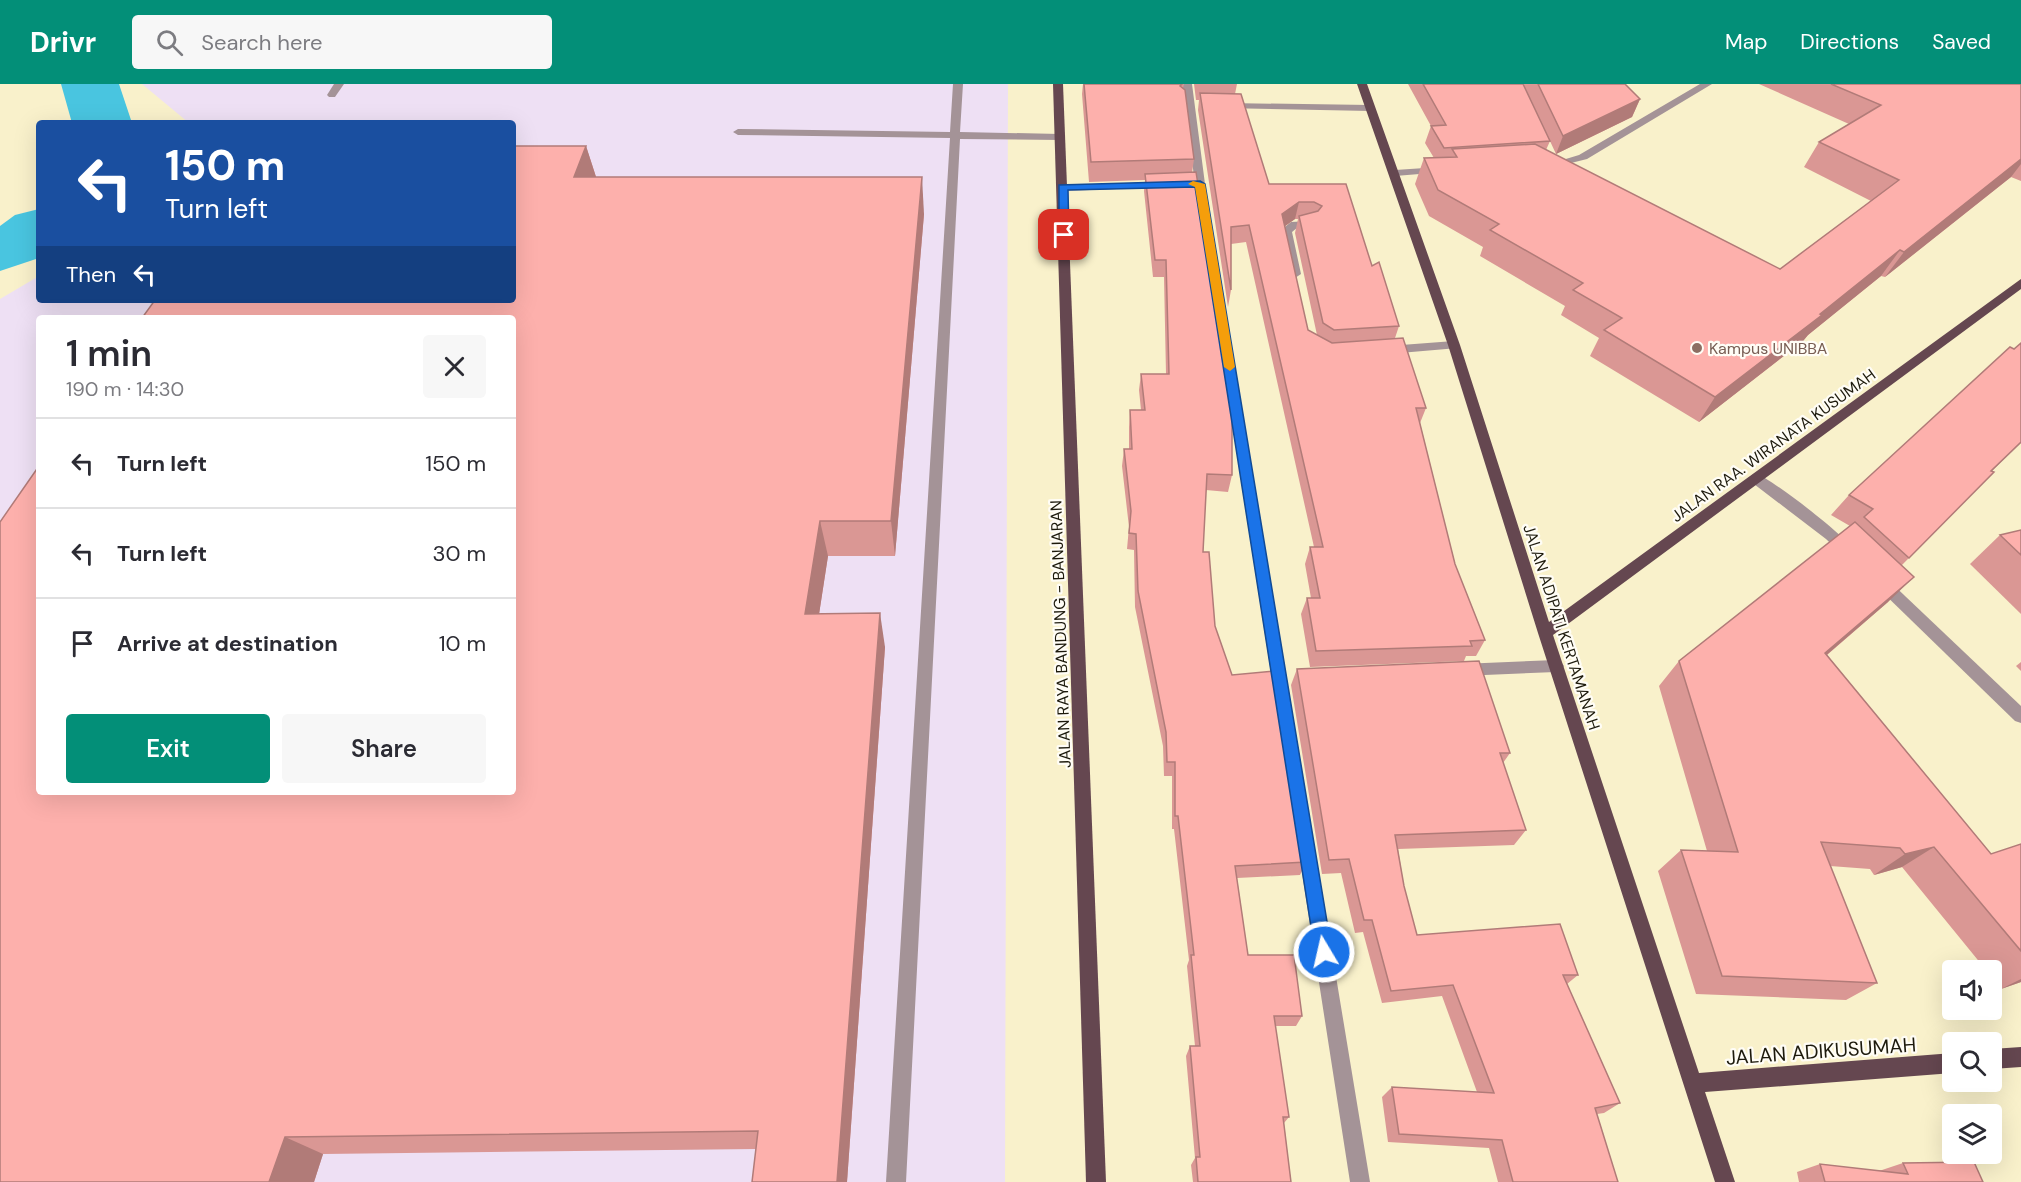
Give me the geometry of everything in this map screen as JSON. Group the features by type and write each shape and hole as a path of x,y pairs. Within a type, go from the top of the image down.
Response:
{"main road":[{"name":"JALAN RAYA BANDUNG - BANJARAN","path":"1059,84 1096,1182"},
{"name":"JALAN ADIPATI KERTAMANAH","path":"1362,84 1454,345 1545,633 1725,1182"},
{"name":"JALAN RAA. WIRANATA KUSUMAH","path":"1545,633 2021,283"},
{"path":"2002,1058 2021,1057"},
{"name":"JALAN ADIKUSUMAH","path":"1692,1083 1942,1064"}],"street":[{"path":"332,95 339,84"},
{"path":"896,1182 958,84"},
{"path":"1187,84 1194,105 1188,184 1287,677 1360,1182"},
{"path":"1548,162 1570,162 1583,157 1707,84"},
{"path":"1220,106 1370,108"},
{"path":"738,132 1060,137"},
{"path":"1395,173 1450,170"},
{"path":"1063,188 1188,184"},
{"path":"1298,288 1286,231 1295,224 1310,224"},
{"path":"1373,351 1454,345"},
{"path":"1755,478 1830,535 1856,559"},
{"path":"1873,575 2021,716"},
{"path":"1449,670 1556,666"}],"shaded area":[{"path":"142,84 1008,84 1005,1182 0,1182 0,299 36,278 36,303 516,303 516,120 185,120"}],"building":[{"path":"1084,84 1182,84 1180,86 1185,90 1194,159 1091,162"},
{"path":"1423,84 1523,84 1550,141 1444,148 1431,126 1446,125"},
{"path":"1538,84 1625,84 1640,99 1563,136"},
{"path":"1831,84 2021,84 2021,159 1904,252 1900,250 1820,314 1822,315 1715,397 1604,330 1622,318 1573,290 1583,283 1490,230 1499,224 1438,190 1424,158 1457,157 1452,149 1535,144 1780,269 1899,180 1819,142 1881,105"},
{"path":"1200,93 1241,94 1269,184 1346,184 1372,266 1379,262 1399,326 1334,330 1323,323 1299,216 1318,211 1322,206 1314,202 1299,202 1282,214 1308,330 1332,343 1403,338 1426,408 1416,408 1455,564 1485,640 1470,641 1472,646 1316,651 1307,598 1320,598 1310,547 1323,547 1249,225 1231,227 1231,290"},
{"path":"516,146 586,146 574,177 922,177 891,521 820,521 805,614 880,613 837,1182 752,1182 758,1131 285,1137 269,1182 0,1182 0,522 36,470 36,795 516,795 516,315 144,315 153,303 516,303"},
{"path":"1196,172 1232,399 1232,475 1207,474 1203,552 1209,552 1215,626 1232,675 1275,671 1306,862 1235,866 1248,955 1294,955 1302,1016 1274,1016 1289,1117 1283,1117 1291,1182 1198,1182 1196,1157 1200,1157 1190,1046 1200,1046 1191,955 1194,955 1178,816 1175,816 1175,762 1167,762 1166,732 1138,591 1136,534 1129,533 1131,511 1124,449 1132,449 1130,410 1145,410 1141,374 1169,374 1166,260 1155,260 1145,174"},
{"path":"2021,343 2021,442 1909,558 1864,517 1873,509 1849,495 2010,347 2014,349"},
{"path":"1855,522 1914,577 1825,653 1991,854 2021,844 2021,951 1934,847 1905,854 1900,848 1821,842 1877,983 1722,976 1681,850 1738,852 1679,661"},
{"path":"2021,530 2021,555 2000,535"},
{"path":"1479,661 1510,753 1500,753 1526,830 1395,835 1404,886 1417,935 1560,924 1578,975 1563,975 1620,1103 1595,1108 1618,1182 1513,1182 1502,1140 1399,1134 1392,1087 1494,1093 1453,985 1391,991 1372,920 1364,920 1349,859 1329,860 1297,669"},
{"path":"1903,1163 1975,1164 1983,1182 1825,1182 1820,1164 1908,1174"}],"waterway":[{"path":"90,84 101,120"},
{"path":"0,250 31,237 36,232"}],"slow traffic":[{"path":"1193,184 1200,184 1230,367"}],"place":[{"name":"Kampus UNIBBA","path":"1697,348"}],"route":[{"path":"1064,235 1063,188 1200,184 1324,952"}]}
